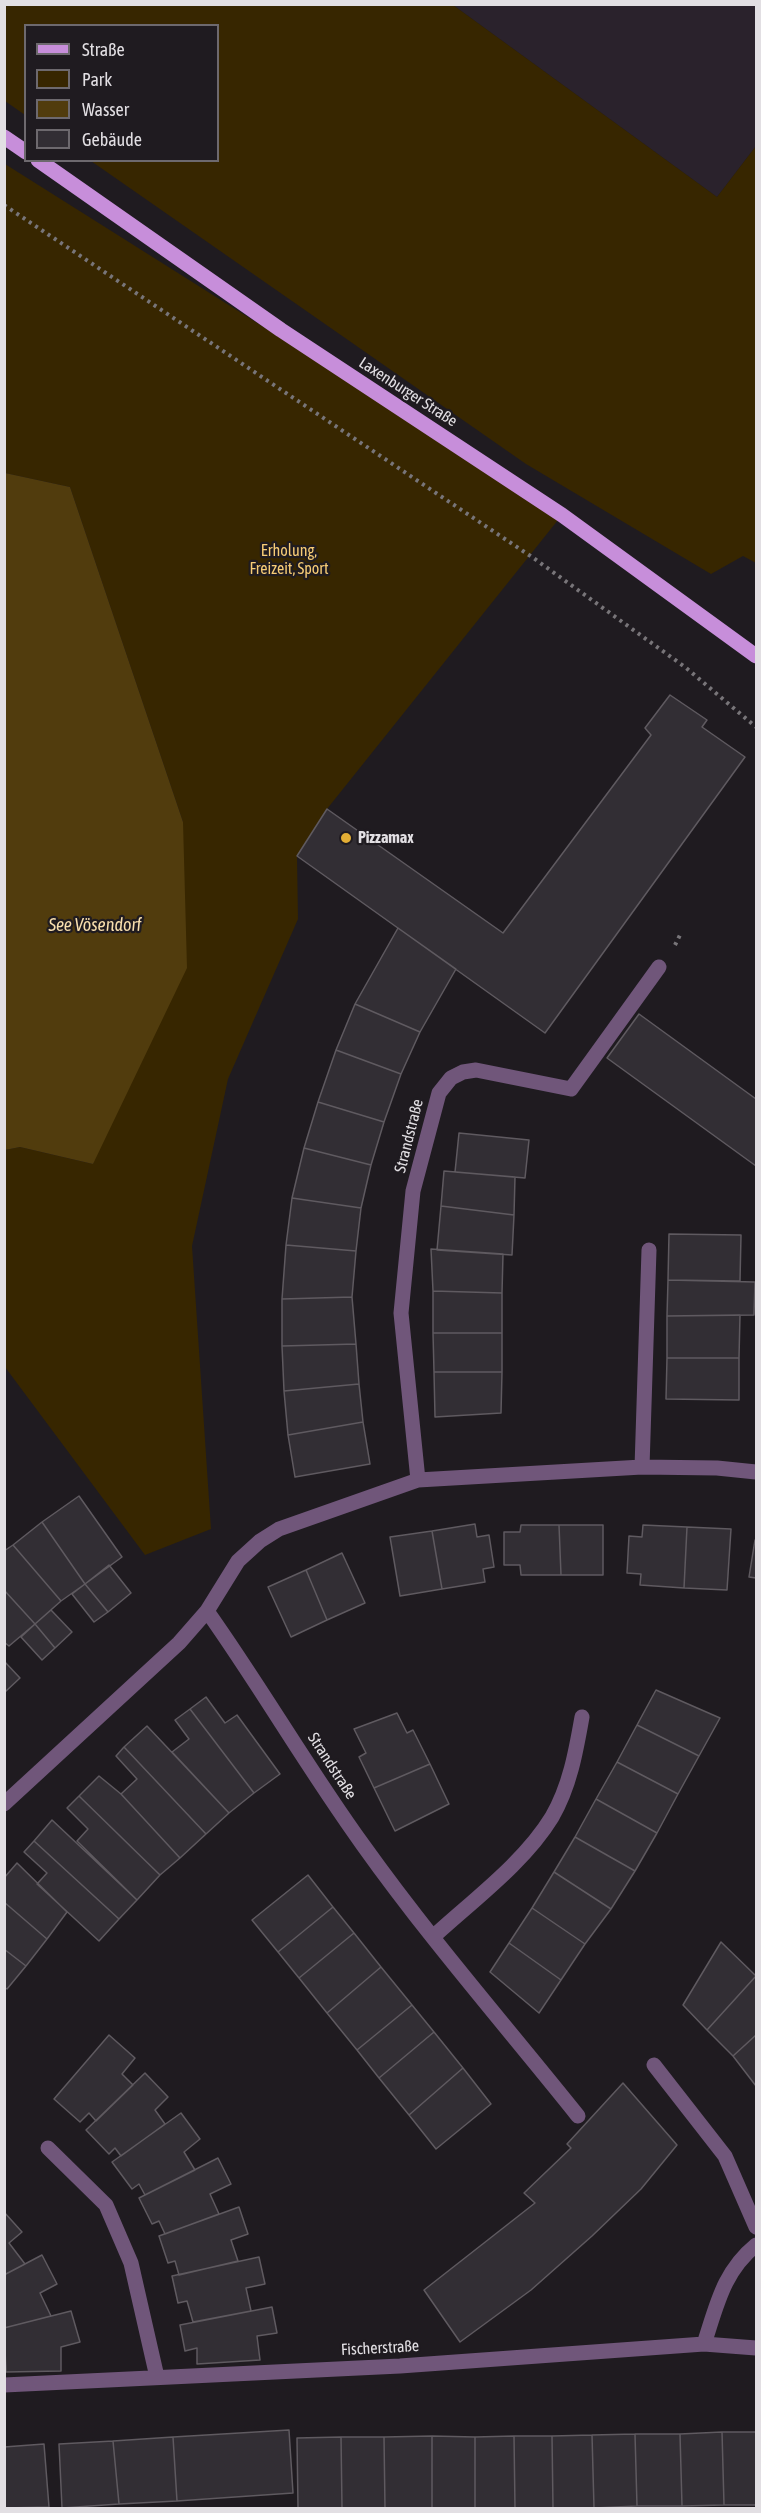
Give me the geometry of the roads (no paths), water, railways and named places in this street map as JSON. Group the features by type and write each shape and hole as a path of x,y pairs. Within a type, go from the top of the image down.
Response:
{"main road":[{"path":"4,137 24,151"},
{"name":"Laxenburger Straße","path":"41,162 281,330 562,515 756,656"}],"street":[{"name":"Strandstraße","path":"418,1480 401,1313 413,1191 439,1093 451,1078 463,1072 476,1070 571,1089 659,967"},
{"path":"642,1467 649,1250"},
{"path":"4,1804 171,1651 207,1611 238,1561 279,1529 418,1480 642,1467 717,1468 756,1472"},
{"name":"Strandstraße","path":"207,1611 237,1652 362,1845 433,1937 578,2116"},
{"path":"433,1937 525,1852 552,1817 575,1760 582,1717"},
{"path":"654,2065 725,2156 756,2227"},
{"path":"48,2148 106,2205 131,2263 157,2377"},
{"path":"704,2344 723,2286 741,2258 756,2245"},
{"name":"Fischerstraße","path":"4,2385 400,2366 704,2344 756,2348"}],"water":[{"name":"See Vösendorf","path":"5,473 70,487 183,822 187,968 93,1164 20,1147 5,1150"}],"place":[{"name":"Pizzamax","path":"346,838"}],"park label":[{"name":"Erholung, Freizeit, Sport","path":"289,560"}]}
